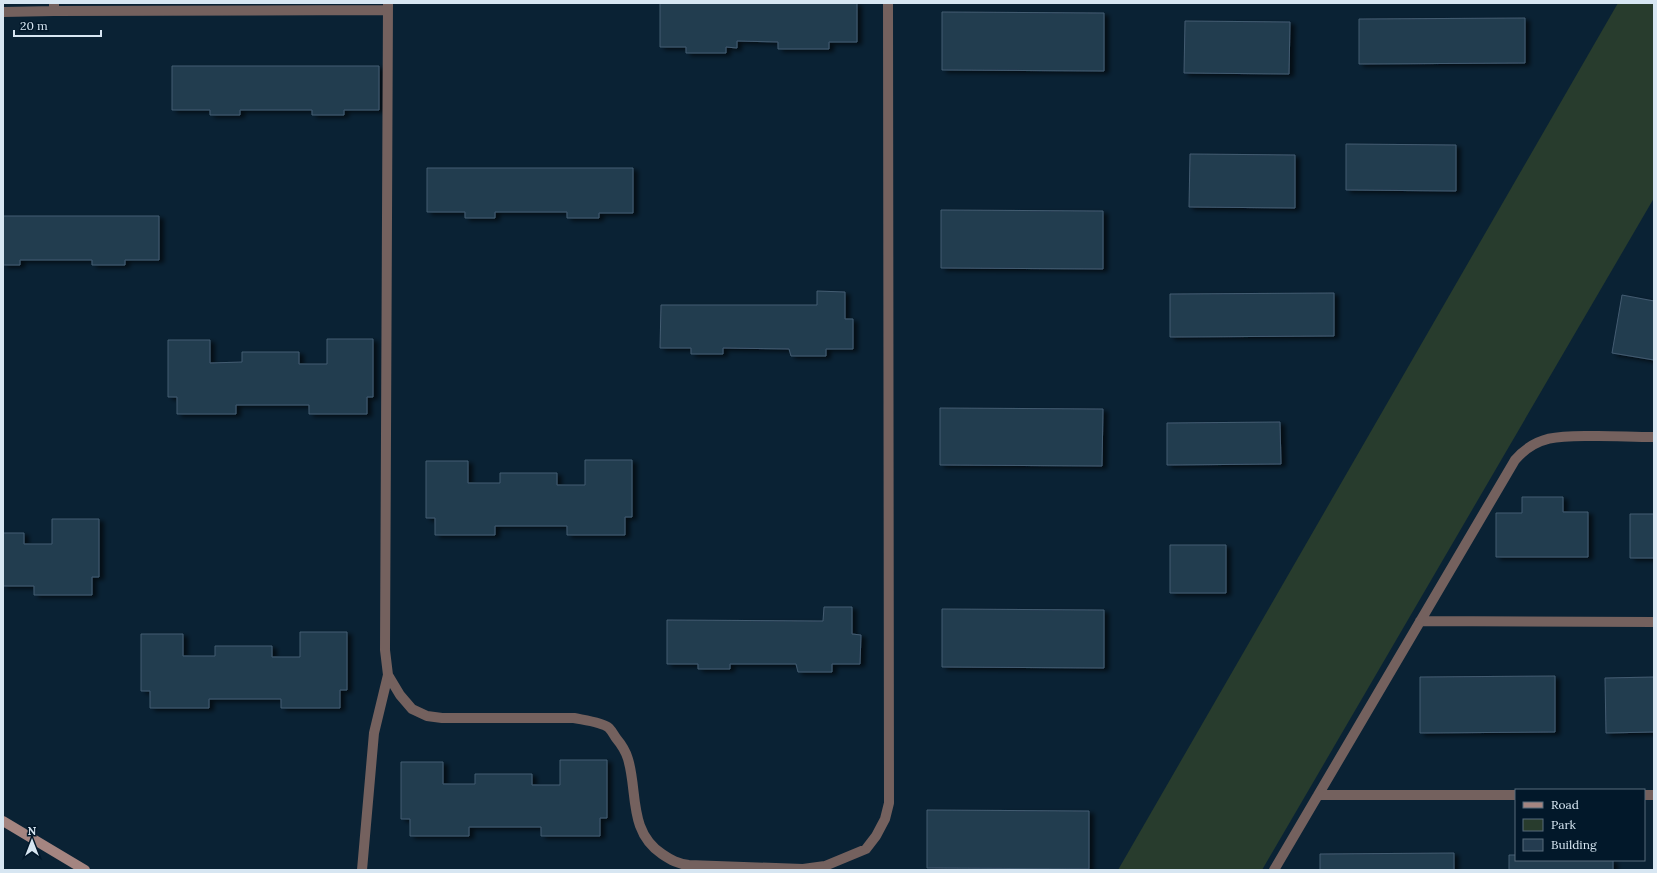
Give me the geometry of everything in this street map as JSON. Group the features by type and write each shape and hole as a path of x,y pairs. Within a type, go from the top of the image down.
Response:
{"street":[{"path":"3,821 85,870"}],"lane":[{"path":"388,675 400,695 412,709 427,716 442,718 574,718 591,721 608,727 620,743 628,758 638,821 647,840 657,851 676,863 689,865 803,869 825,866 866,849 876,836 885,820 889,803 888,3"},
{"path":"3,12 54,7 388,6 385,650 388,675 374,733 362,870"},
{"path":"1274,870 1515,460 1523,450 1540,441 1562,436 1654,437"},
{"path":"1420,621 1654,622"},
{"path":"1318,795 1515,795"}],"green space":[{"path":"1618,3 1654,3 1654,198 1262,870 1118,870"}],"building":[{"path":"660,3 857,3 857,42 829,42 829,49 778,49 778,42 737,41 737,48 726,47 726,53 686,53 686,47 660,47"},
{"path":"942,12 1104,13 1104,71 942,70"},
{"path":"1525,18 1525,63 1359,64 1359,19"},
{"path":"1185,21 1290,22 1289,74 1184,73"},
{"path":"172,66 379,66 379,110 344,110 344,115 312,115 312,110 240,110 240,115 210,115 210,110 172,110"},
{"path":"1346,144 1456,145 1456,191 1346,190"},
{"path":"1190,154 1295,155 1295,208 1189,207"},
{"path":"427,168 633,168 633,213 599,213 599,218 567,218 567,212 495,212 495,218 465,218 465,212 427,212"},
{"path":"941,210 1103,211 1103,269 941,268"},
{"path":"3,216 159,216 159,260 125,260 125,265 92,265 92,260 20,260 20,265 3,265"},
{"path":"817,291 845,292 845,319 853,319 853,349 826,349 826,356 791,356 789,349 723,348 723,354 691,354 691,348 660,348 661,305 817,305"},
{"path":"1334,293 1334,336 1170,337 1170,294"},
{"path":"1622,295 1654,301 1654,360 1612,353"},
{"path":"327,339 373,339 373,397 367,397 367,414 309,414 309,405 236,405 236,414 177,414 177,397 168,397 168,340 210,340 210,363 242,362 242,352 299,352 299,364 327,364"},
{"path":"940,408 1103,409 1102,466 940,465"},
{"path":"1280,422 1281,464 1167,465 1167,423"},
{"path":"585,460 632,460 632,517 625,517 625,535 567,535 567,526 495,526 495,535 435,535 435,518 426,518 426,461 468,461 468,483 500,483 500,473 557,473 557,485 585,485"},
{"path":"1522,497 1563,497 1563,512 1588,512 1588,557 1496,557 1496,513 1522,513"},
{"path":"1630,514 1654,514 1654,558 1630,558"},
{"path":"52,519 99,519 99,577 92,577 92,595 34,595 34,586 3,586 3,533 24,533 24,544 52,544"},
{"path":"1170,545 1226,545 1226,593 1170,593"},
{"path":"824,607 852,607 852,634 861,635 860,664 832,664 832,672 798,672 796,664 730,664 730,669 698,669 698,664 667,664 667,620 823,621"},
{"path":"942,609 1104,610 1104,668 942,667"},
{"path":"300,632 347,632 347,690 340,690 340,708 281,708 281,699 209,699 209,708 150,708 150,691 141,691 141,634 183,634 183,656 215,656 215,646 272,646 272,657 300,657"},
{"path":"1555,676 1555,732 1420,733 1420,677"},
{"path":"1654,677 1654,732 1606,733 1605,678"},
{"path":"560,760 607,760 607,818 600,818 600,836 541,836 541,827 469,827 469,836 410,836 410,819 401,819 401,762 443,762 443,784 475,784 475,774 532,774 532,785 560,785"},
{"path":"927,810 1089,811 1089,869 927,868"},
{"path":"1454,853 1454,870 1320,870 1320,854"},
{"path":"1509,855 1515,855 1515,861 1613,861 1613,870 1509,870"}]}
